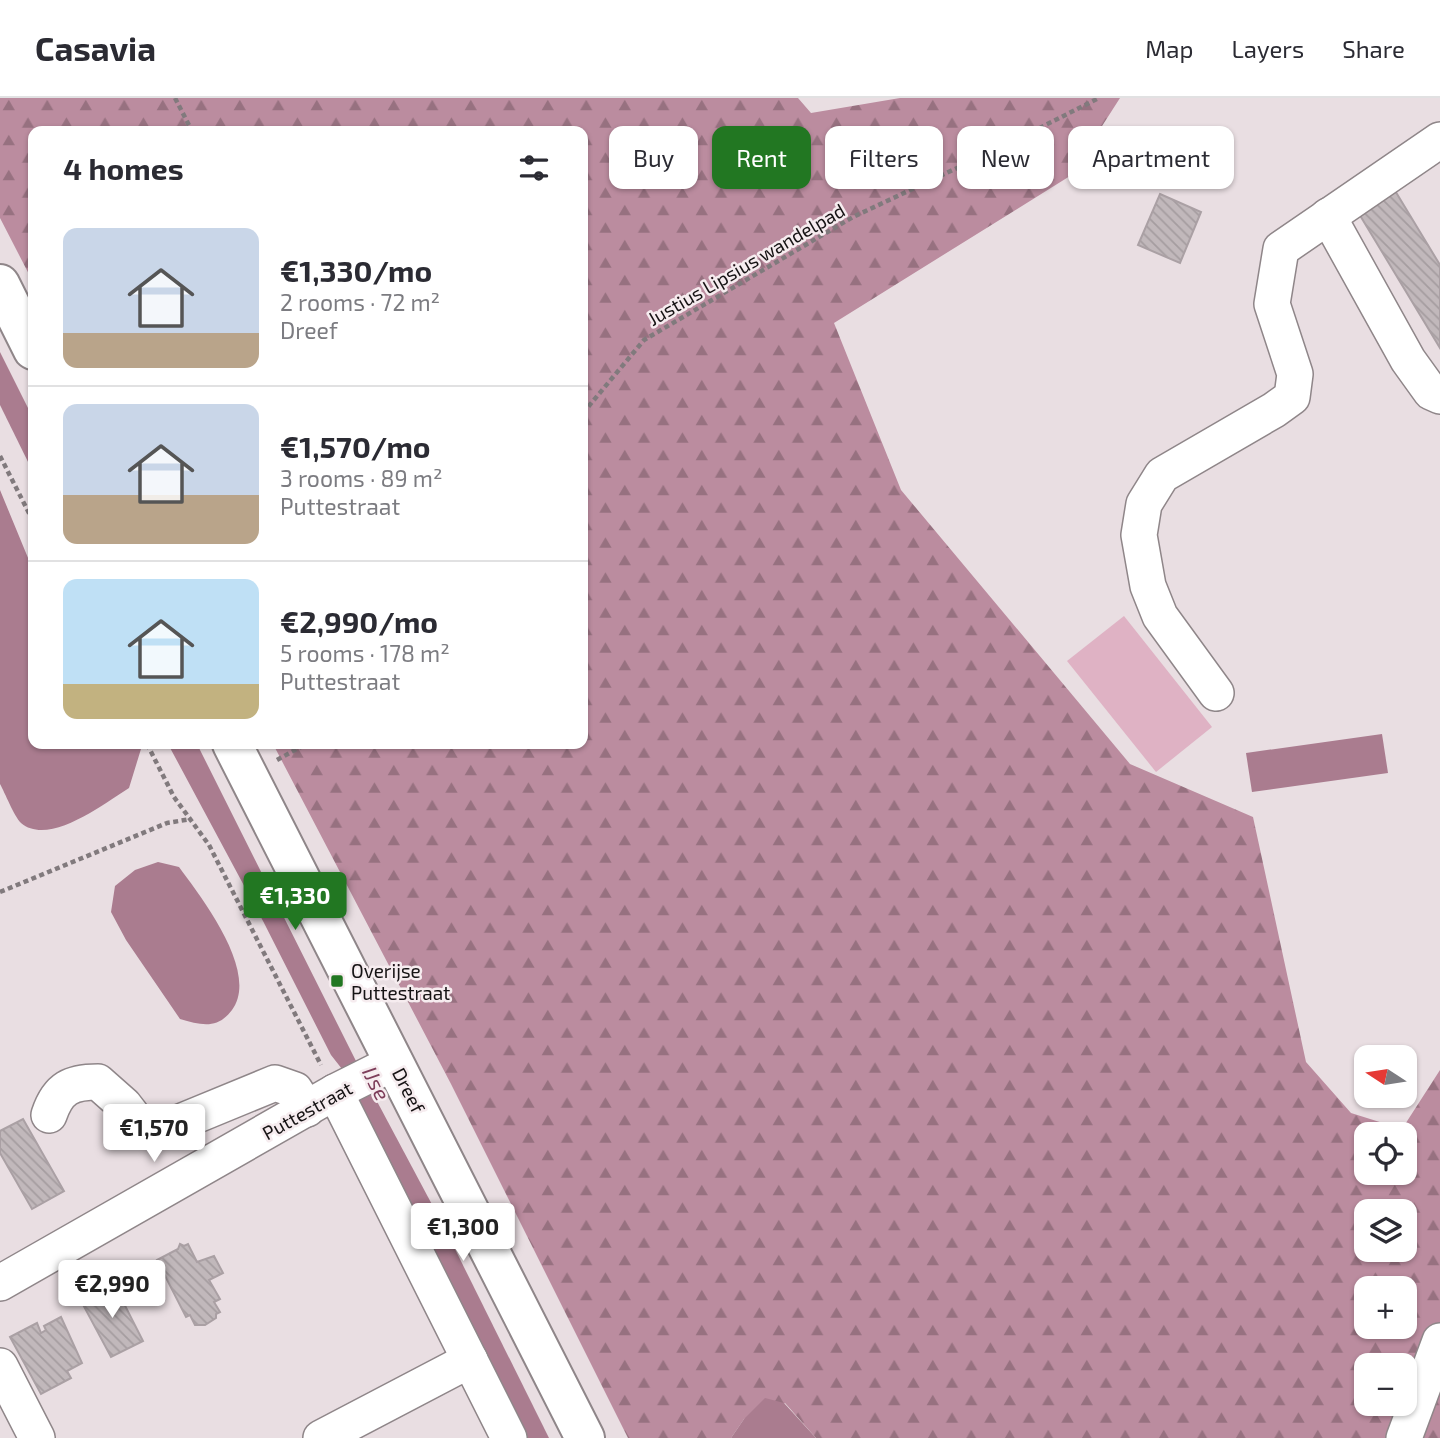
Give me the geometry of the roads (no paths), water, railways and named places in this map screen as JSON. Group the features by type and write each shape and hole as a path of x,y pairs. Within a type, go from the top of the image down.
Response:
{"main road":[{"path":"0,284 28,340"},
{"name":"Dreef","path":"234,749 351,1085 584,1438"}],"street":[{"path":"1216,693 1160,616 1148,586 1139,535 1144,505 1162,475 1292,397 1295,374 1272,304 1281,249 1440,140"},
{"path":"1328,216 1408,360 1431,392 1440,396"},
{"path":"49,1115 54,1099 76,1082 98,1082 124,1105 141,1127 168,1127 275,1083 295,1090 351,1085"},
{"name":"Puttestraat","path":"0,1283 351,1085"},
{"name":"Dreef","path":"351,1085 470,1360 509,1438"},
{"path":"1404,1438 1440,1341"},
{"path":"321,1438 470,1360"},
{"path":"0,1366 37,1438"}],"place":[{"name":"Overijse Puttestraat","path":"337,981"}],"water label":[{"name":"IJse","path":"377,1083"}]}
